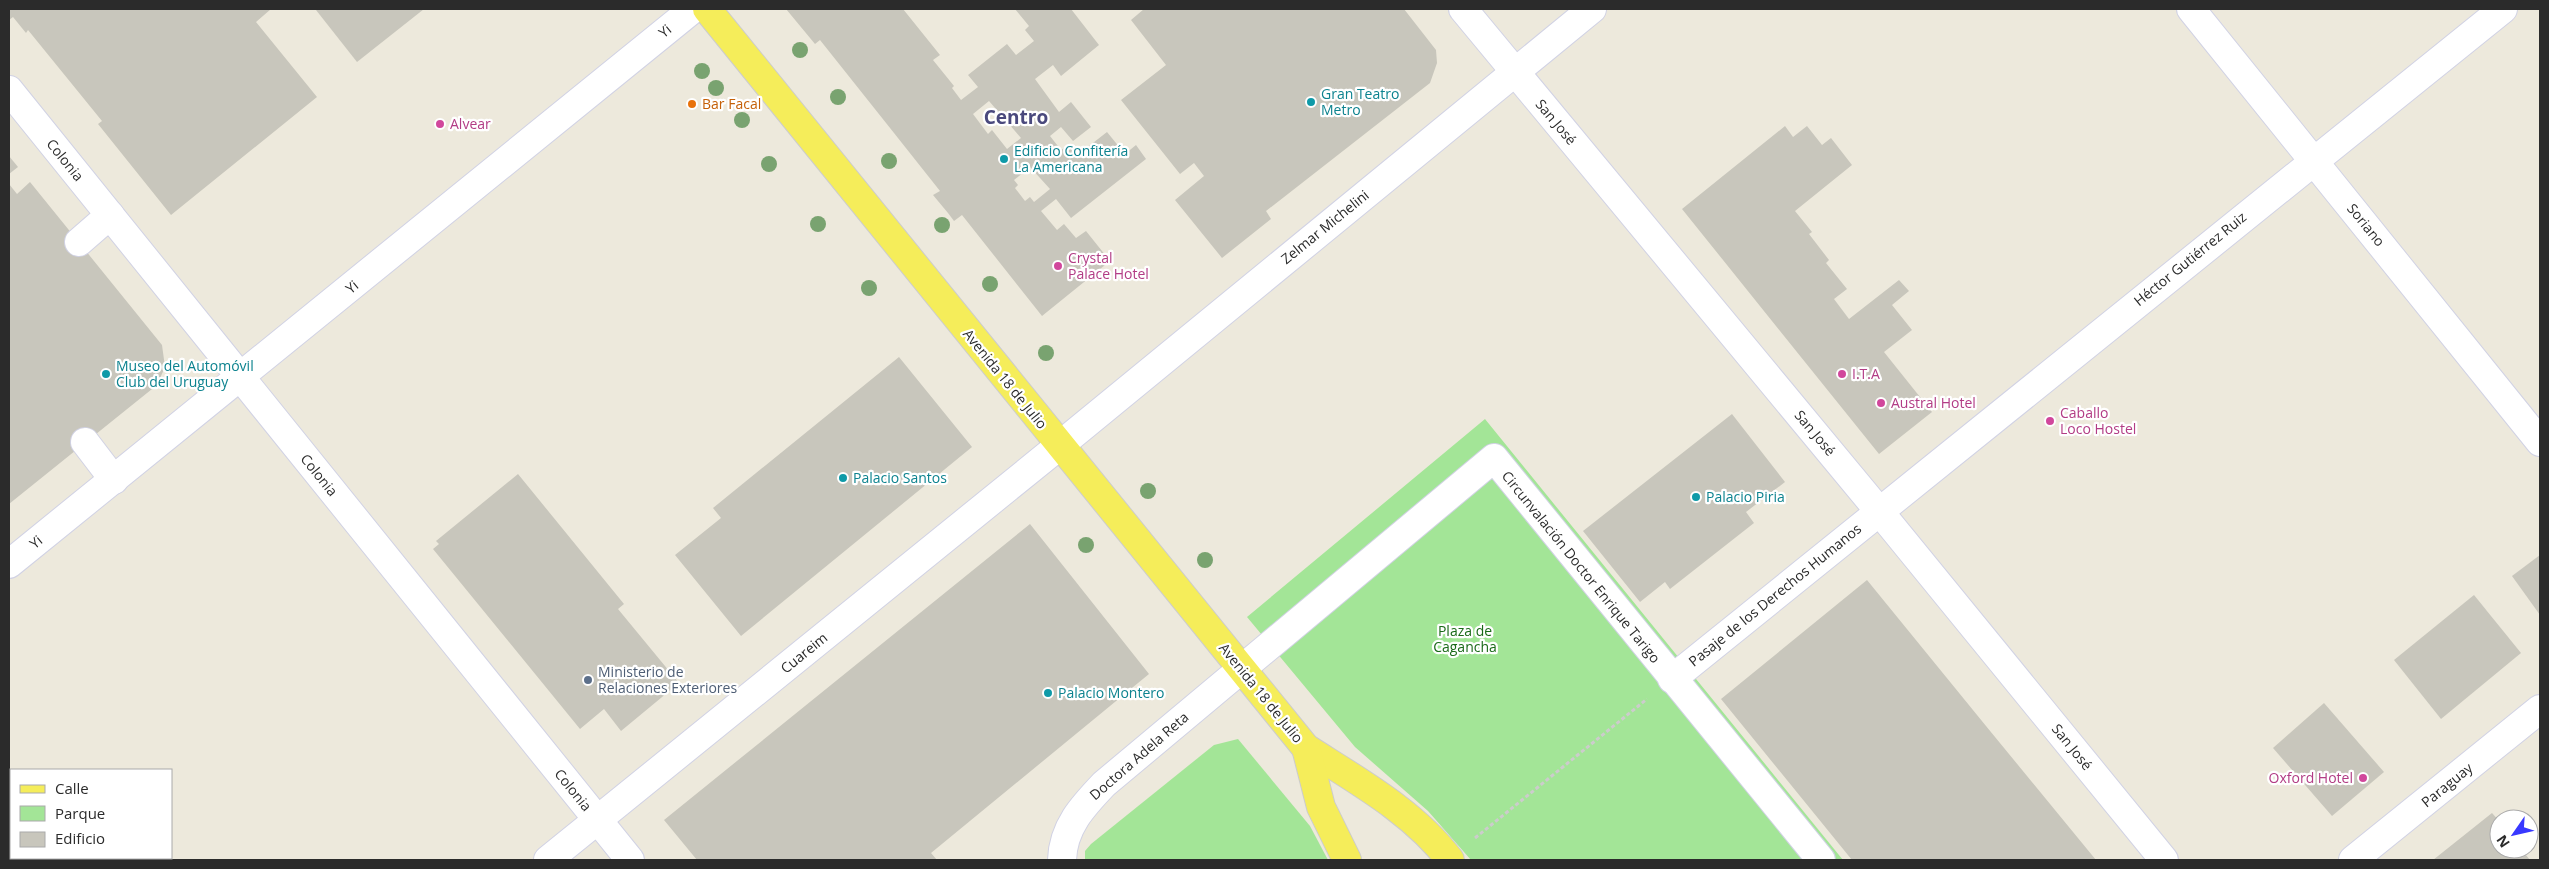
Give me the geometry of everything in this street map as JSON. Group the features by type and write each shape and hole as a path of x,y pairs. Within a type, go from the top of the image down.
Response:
{"main road":[{"name":"Avenida 18 de Julio","path":"707,9 1059,446 1306,748 1394,807 1420,828 1450,859"},
{"name":"Avenida 18 de Julio","path":"1306,748 1321,807 1347,860"}],"street":[{"name":"Yi","path":"9,564 241,378 693,9"},
{"name":"San José","path":"1463,9 1879,510 2164,860"},
{"name":"Zelmar Michelini","path":"1059,446 1592,9"},
{"name":"Soriano","path":"2192,9 2540,442"},
{"name":"Héctor Gutiérrez Ruiz","path":"1879,510 2503,9"},
{"name":"Colonia","path":"9,90 630,860"},
{"path":"78,242 110,215"},
{"path":"85,442 114,480"},
{"name":"Cuareim","path":"548,860 1059,446"},
{"name":"Circunvalación Doctor Enrique Tarigo","path":"1242,670 1494,458 1821,860"},
{"name":"Pasaje de los Derechos Humanos","path":"1672,679 1879,510"},
{"name":"Doctora Adela Reta","path":"1062,860 1062,848 1077,812 1104,784 1242,670"},
{"name":"Paraguay","path":"2353,860 2540,709"}],"path":[{"path":"1450,859 1672,679"}],"green space":[{"name":"Plaza de Cagancha","path":"1485,419 1843,860 1471,860 1428,811 1355,747 1247,617"},
{"path":"1238,739 1310,826 1328,860 1085,860 1085,851 1091,844 1214,745"}],"building":[{"path":"9,9 271,9 256,22 317,97 171,215 98,124 102,121 28,30 26,33 13,17 9,20"},
{"path":"424,9 357,62 316,10"},
{"path":"786,9 903,9 940,55 933,60 954,86 952,88 961,100 978,87 968,75 1007,44 1016,55 1034,41 1025,30 1029,26 1015,9 1071,9 1099,45 1061,76 1053,65 1035,79 1059,112 1071,102 1091,127 1073,141 1061,127 1050,136 1061,150 1069,145 1080,158 1091,149 1089,146 1107,132 1125,154 1136,145 1146,159 1071,218 1056,199 1041,211 1057,230 1064,224 1076,238 1086,231 1110,261 1042,316 962,215 954,221 933,195 940,191 820,40 815,44","holes":["989,101 1021,138 1007,149 992,130 988,134 973,114","1030,167 1050,189 1034,202 1030,197 1025,201 1015,188 1018,185 1014,180"]},
{"path":"1144,9 1404,9 1436,50 1437,63 1430,83 1266,211 1271,219 1222,258 1175,200 1204,176 1194,163 1180,174 1121,100 1166,65 1131,20"},
{"path":"1785,126 1793,137 1807,126 1822,145 1831,138 1852,165 1795,211 1812,232 1809,234 1829,260 1826,263 1847,289 1834,299 1849,319 1899,280 1909,291 1892,305 1912,330 1884,352 1932,412 1879,454 1682,209"},
{"path":"9,156 18,167 9,174"},
{"path":"30,182 162,345 165,367 157,385 9,504 9,184 17,194"},
{"name":"Palacio Santos","path":"899,357 972,447 741,636 675,555 721,518 713,508"},
{"name":"Palacio Piria","path":"1732,414 1785,482 1746,512 1754,523 1670,589 1665,582 1640,602 1583,531"},
{"path":"518,474 624,604 618,609 679,683 621,731 604,709 580,729 433,549 439,544 436,541"},
{"path":"1030,524 1149,674 931,853 937,860 697,860 664,820"},
{"path":"2540,555 2540,615 2512,576"},
{"path":"1867,580 2096,860 1852,860 1721,699"},
{"path":"2474,595 2521,653 2441,719 2394,660"},
{"path":"2324,703 2384,772 2332,816 2273,748"},
{"path":"2489,815 2489,859 2530,860 2433,860"}],"place":[{"name":"Gran Teatro Metro","path":"1311,102"},
{"name":"Bar Facal","path":"692,104"},
{"name":"Alvear","path":"440,124"},
{"name":"Edificio Confitería La Americana","path":"1004,159"},
{"name":"Crystal Palace Hotel","path":"1058,266"},
{"name":"Museo del Automóvil Club del Uruguay","path":"106,374"},
{"name":"I.T.A","path":"1842,374"},
{"name":"Austral Hotel","path":"1881,403"},
{"name":"Caballo Loco Hostel","path":"2050,421"},
{"name":"Palacio Santos","path":"843,478"},
{"name":"Palacio Piria","path":"1696,497"},
{"name":"Ministerio de Relaciones Exteriores","path":"588,680"},
{"name":"Palacio Montero","path":"1048,693"},
{"name":"Oxford Hotel","path":"2363,778"}],"district":[{"name":"Centro","path":"1016,117"}]}
